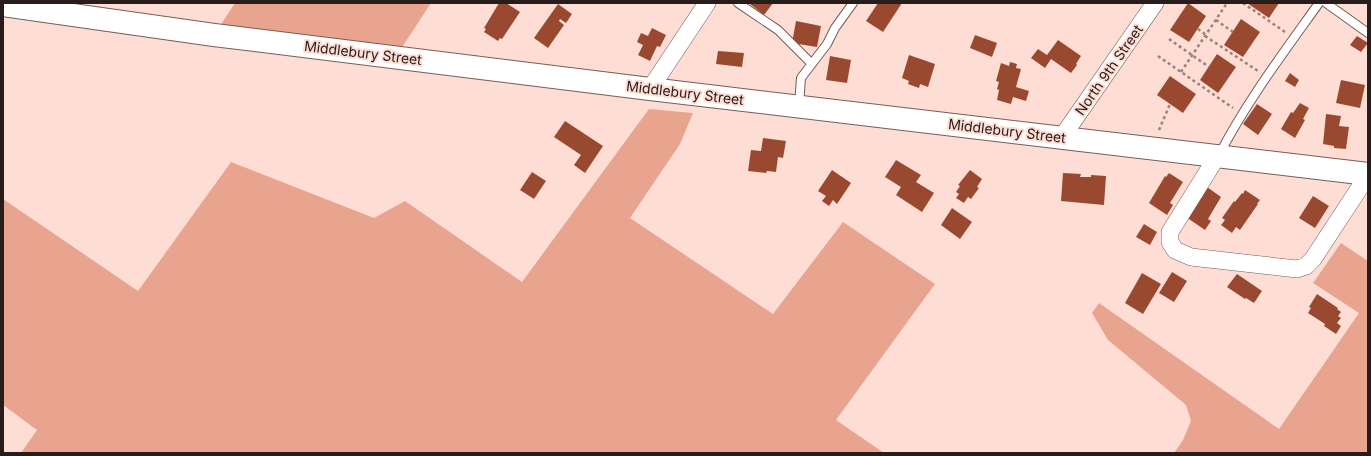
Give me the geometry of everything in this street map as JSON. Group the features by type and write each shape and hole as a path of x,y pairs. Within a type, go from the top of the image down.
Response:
{"main road":[{"name":"Middlebury Street","path":"3,5 221,36 799,107 1218,155 1368,175"}],"street":[{"path":"650,89 707,3"},
{"name":"North 9th Street","path":"1062,137 1156,3"},
{"path":"1218,155 1170,232 1170,242 1174,250 1191,257 1297,269 1306,266 1313,259 1368,175"}],"lane":[{"path":"738,3 778,30 811,64"},
{"path":"799,107 801,78 853,3"},
{"path":"1218,155 1242,114 1318,3"},
{"path":"1326,3 1368,33"}],"path":[{"path":"1181,72 1227,3"},
{"path":"1243,3 1294,38"},
{"path":"1216,20 1233,32"},
{"path":"1198,29 1267,77"},
{"path":"1169,40 1209,67"},
{"path":"1158,56 1242,114"},
{"path":"1159,130 1170,104"}],"shaded area":[{"path":"235,3 431,3 395,58 214,35"},
{"path":"649,109 693,113 680,144 630,218 773,314 843,222 935,284 836,420 884,453 21,453 37,430 3,405 3,199 138,291 231,162 374,218 405,201 522,282"},
{"path":"1341,243 1368,261 1368,453 1174,453 1183,440 1191,421 1186,405 1108,340 1092,313 1099,303 1279,429 1359,313 1313,283"}],"building":[{"path":"499,3 506,3 520,12 502,39 500,38 498,41 484,32 486,29 484,28"},
{"path":"773,3 764,15 750,4"},
{"path":"878,3 902,3 883,32 866,21"},
{"path":"1188,3 1206,16 1189,42 1170,30"},
{"path":"1247,3 1279,3 1269,18"},
{"path":"558,4 572,14 566,23 560,19 559,21 564,25 548,48 534,38"},
{"path":"1241,19 1260,32 1243,57 1224,45"},
{"path":"796,21 821,26 817,47 792,43"},
{"path":"652,28 666,35 660,47 657,46 650,61 638,55 643,45 637,42 641,33 648,36"},
{"path":"975,35 997,43 992,57 970,48"},
{"path":"1357,36 1368,43 1361,52 1350,45"},
{"path":"1058,40 1081,56 1071,73 1051,59 1045,68 1031,58 1038,49 1047,55"},
{"path":"718,51 744,53 742,67 716,64"},
{"path":"1217,54 1236,67 1218,93 1200,80"},
{"path":"909,55 935,64 928,87 920,84 919,88 908,84 909,81 902,78"},
{"path":"830,56 851,60 847,83 826,80"},
{"path":"1010,62 1017,64 1016,68 1021,69 1016,87 1029,91 1026,101 1013,97 1011,104 997,100 999,90 997,89 999,82 996,81 1001,63 1009,66"},
{"path":"1290,73 1299,80 1295,87 1285,81"},
{"path":"1170,76 1196,94 1183,113 1157,95"},
{"path":"1341,80 1365,85 1360,108 1336,103"},
{"path":"1300,103 1309,108 1303,119 1305,120 1295,138 1281,129 1291,112 1293,113"},
{"path":"1257,104 1272,114 1258,135 1243,124"},
{"path":"1326,114 1341,116 1339,126 1349,127 1346,149 1334,148 1334,146 1323,144"},
{"path":"565,121 603,146 585,173 574,165 581,155 554,137"},
{"path":"763,138 786,141 783,158 778,157 776,172 767,171 766,173 748,171 751,150 761,151"},
{"path":"896,160 921,175 916,182 934,193 922,212 896,195 901,187 885,177"},
{"path":"832,170 851,183 837,204 833,200 829,206 822,201 826,196 818,191"},
{"path":"970,170 982,179 977,187 979,188 971,199 968,197 964,203 956,198 959,194 956,192 960,186 958,185"},
{"path":"532,172 546,181 534,199 520,190"},
{"path":"1063,173 1081,174 1080,177 1091,177 1091,175 1106,176 1104,205 1061,201"},
{"path":"1169,173 1183,182 1170,203 1173,205 1167,215 1149,203 1165,176 1166,177"},
{"path":"1207,187 1221,197 1208,219 1211,221 1205,230 1186,217"},
{"path":"1245,190 1260,200 1240,230 1236,227 1232,233 1221,225 1225,220 1222,218 1234,201 1235,202 1242,193 1243,194"},
{"path":"1313,196 1329,206 1315,228 1299,218"},
{"path":"952,208 972,222 960,239 941,225"},
{"path":"1144,224 1157,232 1150,245 1136,237"},
{"path":"1172,272 1187,281 1174,302 1159,293"},
{"path":"1142,273 1161,284 1143,314 1125,303"},
{"path":"1237,274 1262,291 1254,303 1227,287"},
{"path":"1317,294 1338,308 1337,309 1341,312 1338,316 1341,318 1337,323 1341,326 1336,334 1324,326 1325,324 1308,313 1311,308 1309,307"}]}
